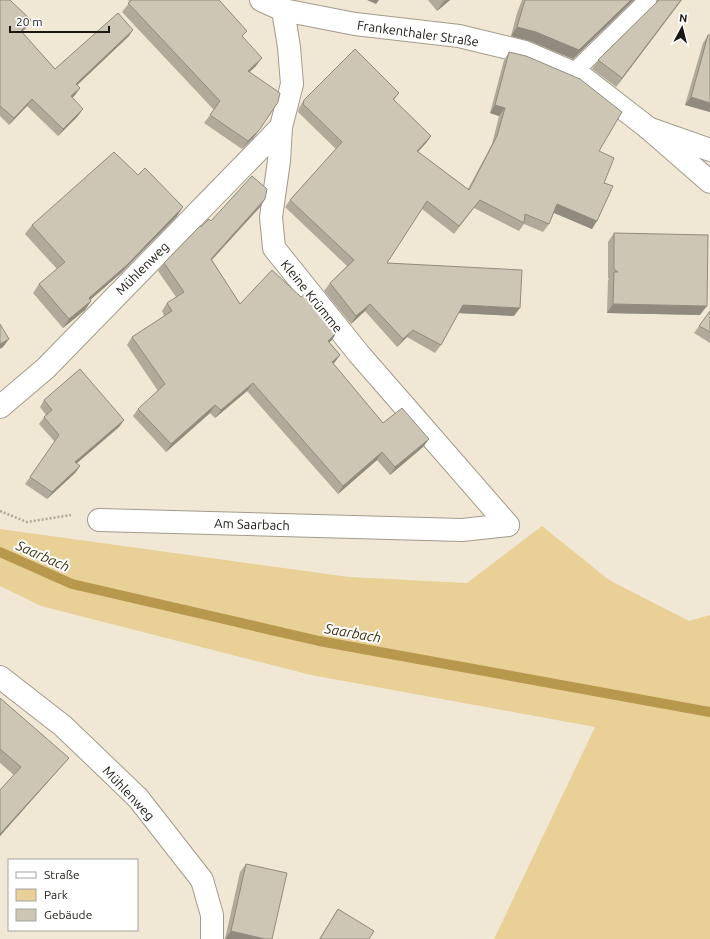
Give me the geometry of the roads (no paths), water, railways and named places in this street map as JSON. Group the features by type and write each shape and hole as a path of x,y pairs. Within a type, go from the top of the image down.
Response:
{"street":[{"name":"Frankenthaler Straße","path":"261,0 283,10 355,24 459,36 525,52 580,76 647,127 710,182"},
{"name":"Kleine Krümme","path":"283,10 289,47 292,84 281,127 279,161 271,217 274,248 359,354 508,525"},
{"name":"Mühlenweg","path":"0,407 46,368 281,127"},
{"path":"647,127 710,150"},
{"name":"Am Saarbach","path":"99,520 462,530 508,525"},
{"name":"Mühlenweg","path":"0,677 63,726 138,798 202,880 212,915 212,939"}],"lane":[{"path":"573,73 648,0"}],"waterway":[{"name":"Saarbach","path":"0,552 72,584 319,641 710,712"}]}
